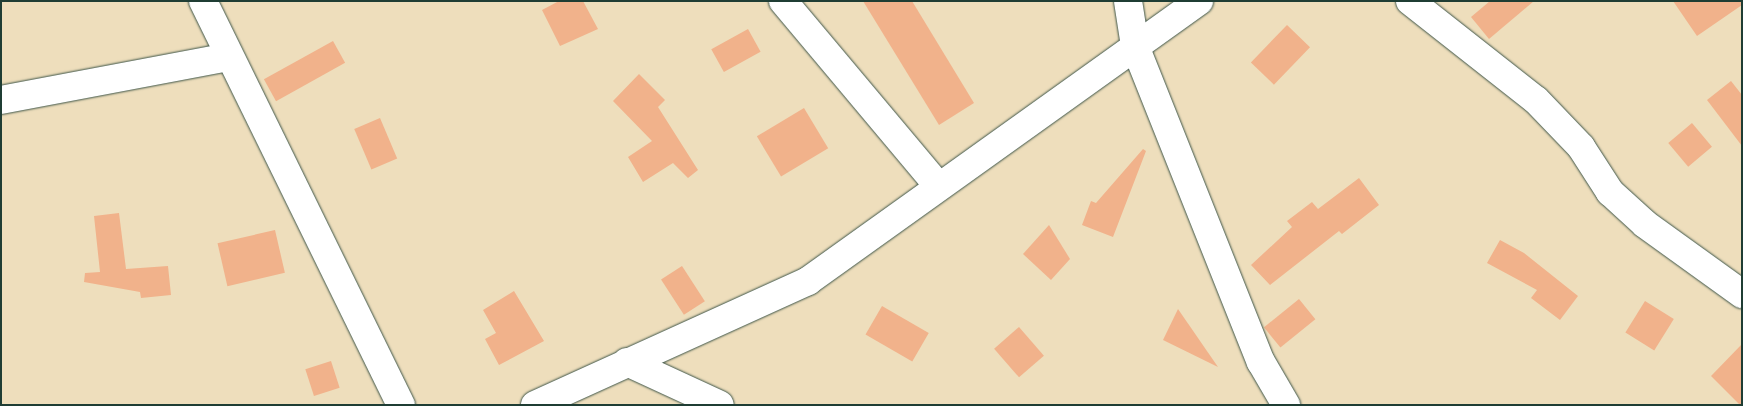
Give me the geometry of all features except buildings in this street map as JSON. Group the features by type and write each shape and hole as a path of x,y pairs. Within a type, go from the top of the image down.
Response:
{"street":[{"path":"203,1 228,57 401,405"},
{"path":"783,1 938,186"},
{"path":"1128,1 1136,46 1261,362 1286,405"},
{"path":"535,405 808,281 938,186 1200,1"},
{"path":"1410,1 1536,100 1581,147 1610,192 1645,224 1742,294"},
{"path":"1,100 228,57"},
{"path":"627,362 720,405"}]}
